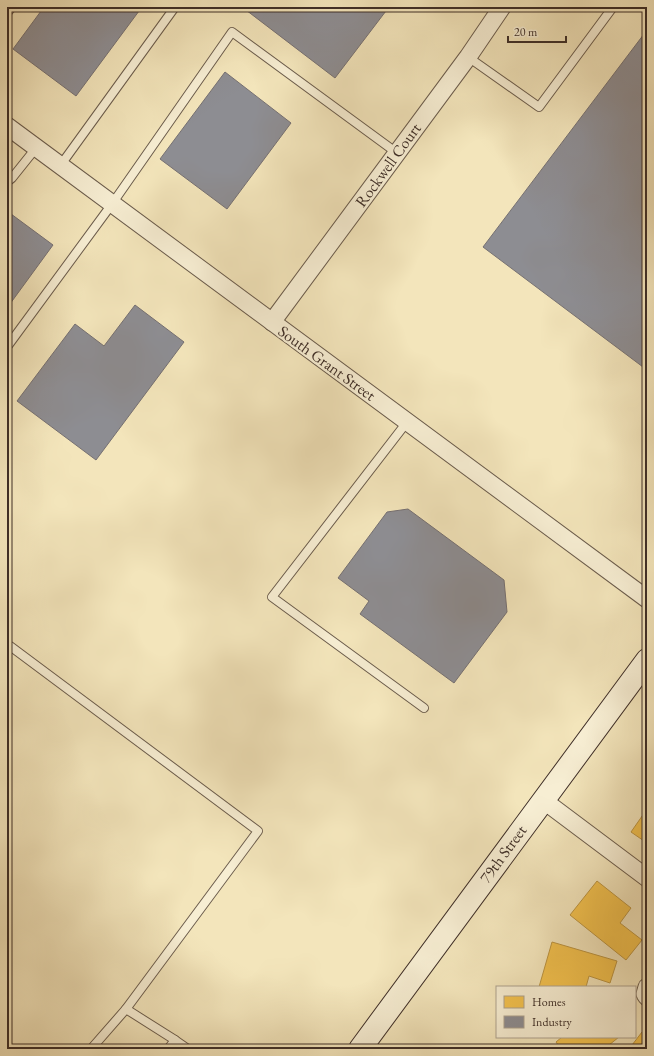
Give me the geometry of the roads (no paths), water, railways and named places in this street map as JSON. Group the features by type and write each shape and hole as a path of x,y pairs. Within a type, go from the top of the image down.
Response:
{"street":[{"name":"Rockwell Court","path":"272,322 468,57 502,7"},
{"name":"South Grant Street","path":"7,126 647,599"},
{"name":"79th Street","path":"360,1049 647,660"},
{"path":"543,800 647,878"},
{"path":"647,988 645,994 647,997"}],"lane":[{"path":"7,13 12,7"},
{"path":"60,166 176,7"},
{"path":"468,57 539,107 613,7"},
{"path":"7,347 112,204 232,32 397,153"},
{"path":"7,182 12,178 36,148"},
{"path":"407,422 272,597 424,708"},
{"path":"7,650 10,646 258,831 126,1009 91,1049"},
{"path":"126,1009 188,1049"},
{"path":"168,1049 175,1040"}]}
